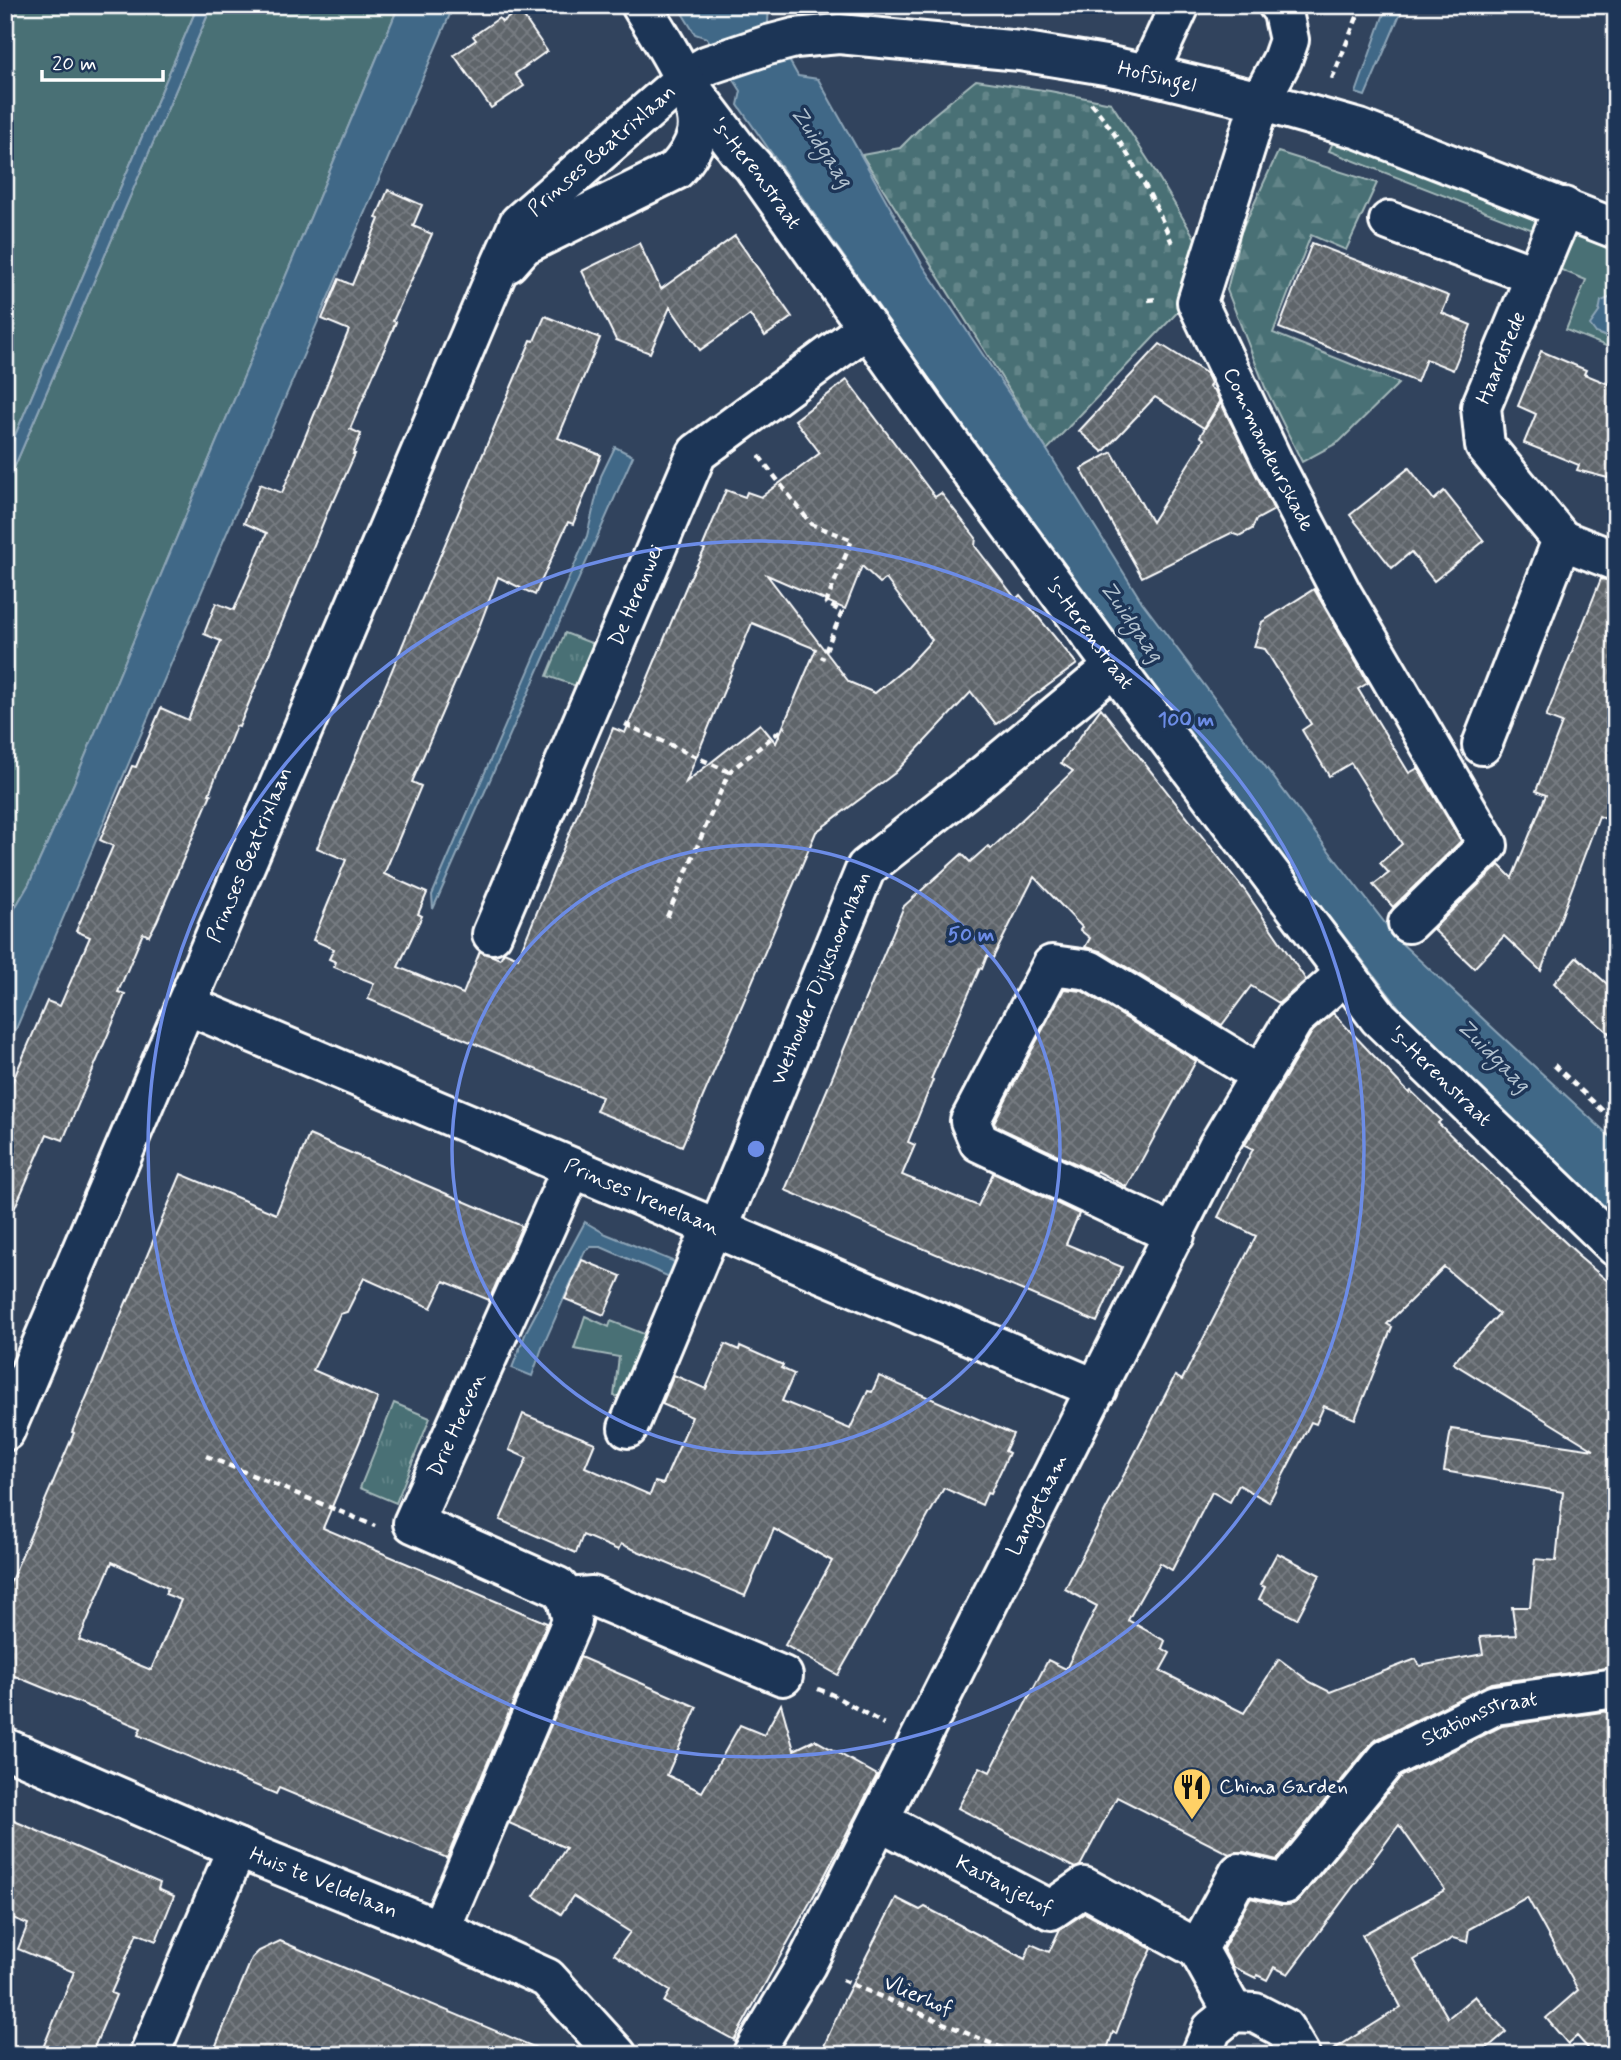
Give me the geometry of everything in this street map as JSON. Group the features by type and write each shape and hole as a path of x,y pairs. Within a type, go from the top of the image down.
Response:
{"street":[{"path":"641,5 696,72"},
{"path":"1148,74 1180,5"},
{"name":"Commandeurskade","path":"1278,5 1282,8 1289,40 1282,60 1260,101 1197,302 1273,462 1342,594 1488,845 1408,923"},
{"name":"Hofsingel","path":"696,72 768,45 795,38 833,20 1105,65 1260,101 1359,129 1616,229"},
{"name":"Prinses Beatrixlaan","path":"495,277 524,245 676,170 690,153 698,131 696,72"},
{"name":"Prinses Beatrixlaan","path":"5,1431 519,223 696,72"},
{"name":"'s-Herenstraat","path":"696,72 737,150 753,166 867,328 1114,667 1379,1018 1616,1247"},
{"name":"Haardstede","path":"1564,207 1481,407 1485,446 1562,540 1616,561"},
{"path":"1389,221 1536,276"},
{"name":"De Herenwei","path":"492,934 697,453 867,328"},
{"path":"1482,745 1562,540"},
{"name":"Wethouder Dijkshoornlaan","path":"628,1428 866,868 1114,667"},
{"path":"1175,1235 979,1142 970,1121 1052,965 1088,970 1261,1075"},
{"name":"Langetaam","path":"752,2055 806,1965 880,1821 1218,1146 1294,1020 1345,974"},
{"name":"Prinses Irenelaan","path":"187,1005 1097,1389"},
{"name":"Drie Hoeven","path":"413,1524 572,1168"},
{"path":"413,1524 558,1587 567,1598 572,1621 440,1930"},
{"path":"567,1598 592,1596 783,1676"},
{"name":"Stationsstraat","path":"1198,1949 1239,1873 1285,1884 1387,1759 1495,1705 1616,1688"},
{"name":"Huis te Veldelaan","path":"5,1748 237,1848 440,1930 547,1978 617,2055"},
{"name":"Kastanjehof","path":"880,1821 1051,1910 1083,1887 1198,1949"},
{"path":"149,2055 237,1848"},
{"path":"1198,1949 1233,2012"},
{"path":"1201,2055 1212,2029 1233,2012 1255,2012 1292,2041"}],"path":[{"path":"1317,117 1362,5"},
{"path":"1085,97 1111,130 1173,244"},
{"path":"736,425 811,524 852,540 825,604 842,612 822,659"},
{"path":"589,708 729,772"},
{"path":"667,917 729,772 785,727"},
{"path":"1554,1065 1616,1123"},
{"path":"206,1456 385,1530 413,1524"},
{"path":"783,1676 833,1695 919,1744"},
{"name":"Vlierhof","path":"806,1965 1018,2055"}],"green space":[{"path":"5,5 198,5 5,459"},
{"path":"212,5 399,5 74,783 29,884 5,925 5,489"},
{"path":"976,80 1111,103 1206,257 1207,281 1047,450 862,155 900,148 931,117"},
{"path":"1334,140 1541,221 1538,232 1329,151"},
{"path":"1278,152 1377,183 1346,250 1311,235 1273,333 1399,383 1339,442 1302,462 1265,387 1227,290 1241,232"},
{"path":"1578,231 1616,246 1616,301 1609,298 1596,333 1616,341 1616,350 1566,330 1586,280 1559,269"},
{"path":"565,633 594,644 576,686 547,676"},
{"path":"585,1316 609,1327 611,1321 652,1337 629,1398 614,1396 619,1357 574,1349"},
{"path":"394,1403 430,1418 396,1503 360,1488"}],"water":[{"path":"198,5 212,5 5,489 5,459"},
{"path":"399,5 454,5 5,1055 5,925 29,884 74,783"},
{"name":"Zuidgaag","path":"677,5 769,5 768,23 798,76 818,79 922,264 1047,450 1142,602 1399,941 1616,1142 1616,1219 1405,1015 1188,735 1020,509 738,105 741,91 707,38 695,34"},
{"path":"1387,5 1404,5 1365,96 1356,93"},
{"path":"1609,298 1616,301 1616,340 1596,333 1590,325 1599,312 1601,301"},
{"path":"615,447 633,456 433,909 432,895 587,536 601,476"},
{"path":"585,1222 606,1234 680,1264 674,1279 601,1247 591,1247 585,1251 532,1376 512,1368 527,1330"}],"building":[{"path":"519,10 547,51 515,74 524,86 491,108 454,55 476,40 473,36 499,18 502,22"},
{"path":"388,190 422,205 413,226 432,234 393,321 396,322 350,429 361,434 355,454 332,501 239,727 236,726 211,794 157,921 149,936 143,933 118,992 125,994 63,1140 47,1134 5,1230 5,1099 47,1001 60,1006 90,937 76,931 113,846 100,840 161,708 188,720 221,641 204,634 216,603 234,610 267,533 244,523 260,484 282,493 349,330 322,319 339,279 352,285"},
{"path":"735,236 792,317 765,336 750,315 700,350 670,307 650,353 616,340 582,271 639,243 661,289"},
{"path":"1312,243 1449,296 1442,313 1471,325 1453,370 1426,359 1417,382 1279,328"},
{"path":"545,316 600,338 558,438 601,455 573,524 568,522 535,595 498,577 412,782 421,786 384,874 427,893 418,914 422,916 398,967 463,994 480,951 500,959 504,952 518,958 613,728 625,733 688,582 705,549 702,548 726,490 745,497 747,492 761,497 820,453 795,420 847,380 935,497 941,493 976,538 975,546 1016,599 1020,595 1077,664 996,724 971,692 895,773 816,832 682,1146 596,1111 602,1097 368,999 374,983 334,967 336,962 329,959 334,949 313,940 346,860 317,848 531,340 534,341","holes":["862,566 880,583 886,579 932,640 907,667 875,693 849,682 767,575 845,609","752,623 816,649 776,743 760,724 686,782"]},
{"path":"1160,344 1206,373 1211,383 1209,387 1215,391 1220,402 1204,428 1155,397 1103,452 1079,431"},
{"path":"1541,351 1586,370 1584,374 1616,387 1616,459 1608,478 1577,470 1579,465 1524,443 1536,414 1518,406"},
{"path":"1221,403 1274,510 1256,520 1252,529 1239,536 1231,533 1142,577 1081,469 1112,452 1152,522 1204,439 1200,436"},
{"path":"1409,468 1434,500 1444,491 1484,541 1434,581 1411,552 1392,568 1350,515"},
{"path":"1601,579 1616,582 1616,823 1599,816 1541,971 1504,936 1474,968 1433,929 1499,865 1512,878 1546,795 1536,791 1562,723 1546,717"},
{"path":"1314,589 1368,683 1358,689 1409,773 1418,768 1461,841 1393,907 1373,885 1389,873 1380,863 1402,844 1351,763 1329,776 1302,730 1311,724 1265,649 1254,647 1262,622"},
{"path":"1101,708 1246,892 1306,980 1279,1003 1251,986 1222,1025 1100,951 1085,947 1090,938 1080,930 1082,927 1034,877 993,958 987,956 982,969 980,968 931,1079 933,1080 908,1142 915,1145 902,1175 978,1206 993,1173 1079,1214 1066,1244 1122,1267 1097,1322 785,1190 904,906 962,854 970,862 988,846 991,849 1073,771 1061,763"},
{"path":"1577,957 1616,992 1616,1039 1554,983"},
{"path":"1064,989 1082,991 1196,1061 1127,1187 996,1126 994,1122"},
{"path":"1333,1013 1409,1093 1411,1091 1441,1120 1438,1123 1578,1256 1616,1288 1616,1354 1609,1366 1616,1373 1616,1667 1492,1683 1377,1739 1277,1860 1244,1852 1229,1854 1117,1797 1080,1866 1075,1868 958,1808 980,1767 990,1772 1048,1660 1066,1669 1097,1606 1065,1589 1175,1376 1182,1380 1256,1236 1218,1217 1253,1149 1245,1145 1312,1032","holes":["1444,1267 1499,1314 1453,1363 1594,1450 1451,1429 1444,1471 1563,1492 1556,1561 1535,1559 1530,1607 1512,1607 1516,1635 1480,1637 1483,1654 1420,1666 1416,1659 1330,1692 1310,1682 1279,1659 1244,1713 1160,1671 1170,1653 1162,1648 1165,1641 1128,1620 1160,1563 1172,1570 1212,1492 1230,1502 1239,1485 1269,1502 1311,1422 1316,1424 1324,1406 1355,1419 1392,1327 1387,1324"]},
{"path":"309,1135 522,1226 489,1300 444,1281 431,1308 364,1278 347,1312 340,1314 313,1370 378,1398 323,1528 547,1623 447,1858 279,1788 276,1794 138,1735 141,1728 5,1672 5,1595 181,1174 276,1214","holes":["112,1562 168,1588 165,1594 181,1600 151,1670 79,1640"]},
{"path":"582,1260 621,1276 604,1315 565,1299"},
{"path":"725,1344 739,1350 740,1346 783,1365 781,1368 794,1374 782,1401 850,1429 868,1391 872,1392 879,1376 1013,1434 1005,1451 1009,1453 982,1505 944,1488 838,1675 785,1645 832,1561 774,1529 745,1596 621,1544 618,1550 583,1535 576,1553 500,1520 527,1458 509,1450 523,1414 595,1443 585,1467 650,1495 655,1482 663,1484 692,1417 662,1404 674,1375 706,1389"},
{"path":"1277,1553 1320,1575 1297,1619 1259,1599 1265,1587 1260,1585"},
{"path":"580,1657 697,1707 667,1775 702,1792 740,1725 764,1735 781,1704 794,1750 815,1740 877,1775 734,2040 664,2002 670,1991 614,1954 630,1932 573,1896 561,1914 534,1896 566,1848 509,1823"},
{"path":"1616,1710 1616,2055 1594,2055 1577,2036 1568,2044 1546,2018 1578,1990 1527,1897 1469,1929 1467,1942 1453,1938 1414,1960 1448,2018 1475,1996 1506,2032 1479,2055 1325,2055 1401,2007 1362,1935 1445,1890 1399,1825 1288,1974 1274,1967 1267,1980 1233,1967 1223,1949 1250,1898 1281,1905 1293,1904 1301,1898 1401,1776 1502,1726"},
{"path":"5,1817 160,1883 158,1889 174,1896 156,1941 137,1933 111,1993 116,1995 91,2055 40,2055 74,1972 18,1949 28,1924 5,1915"},
{"path":"896,1898 920,1910 925,1907 1025,1959 1031,1944 1049,1952 1060,1929 1085,1913 1152,1949 1105,2055 820,2055 844,2000"},
{"path":"280,1941 551,2054 212,2055 252,1958 259,1951"}],"place":[{"name":"China Garden","path":"1192,1821"}]}
